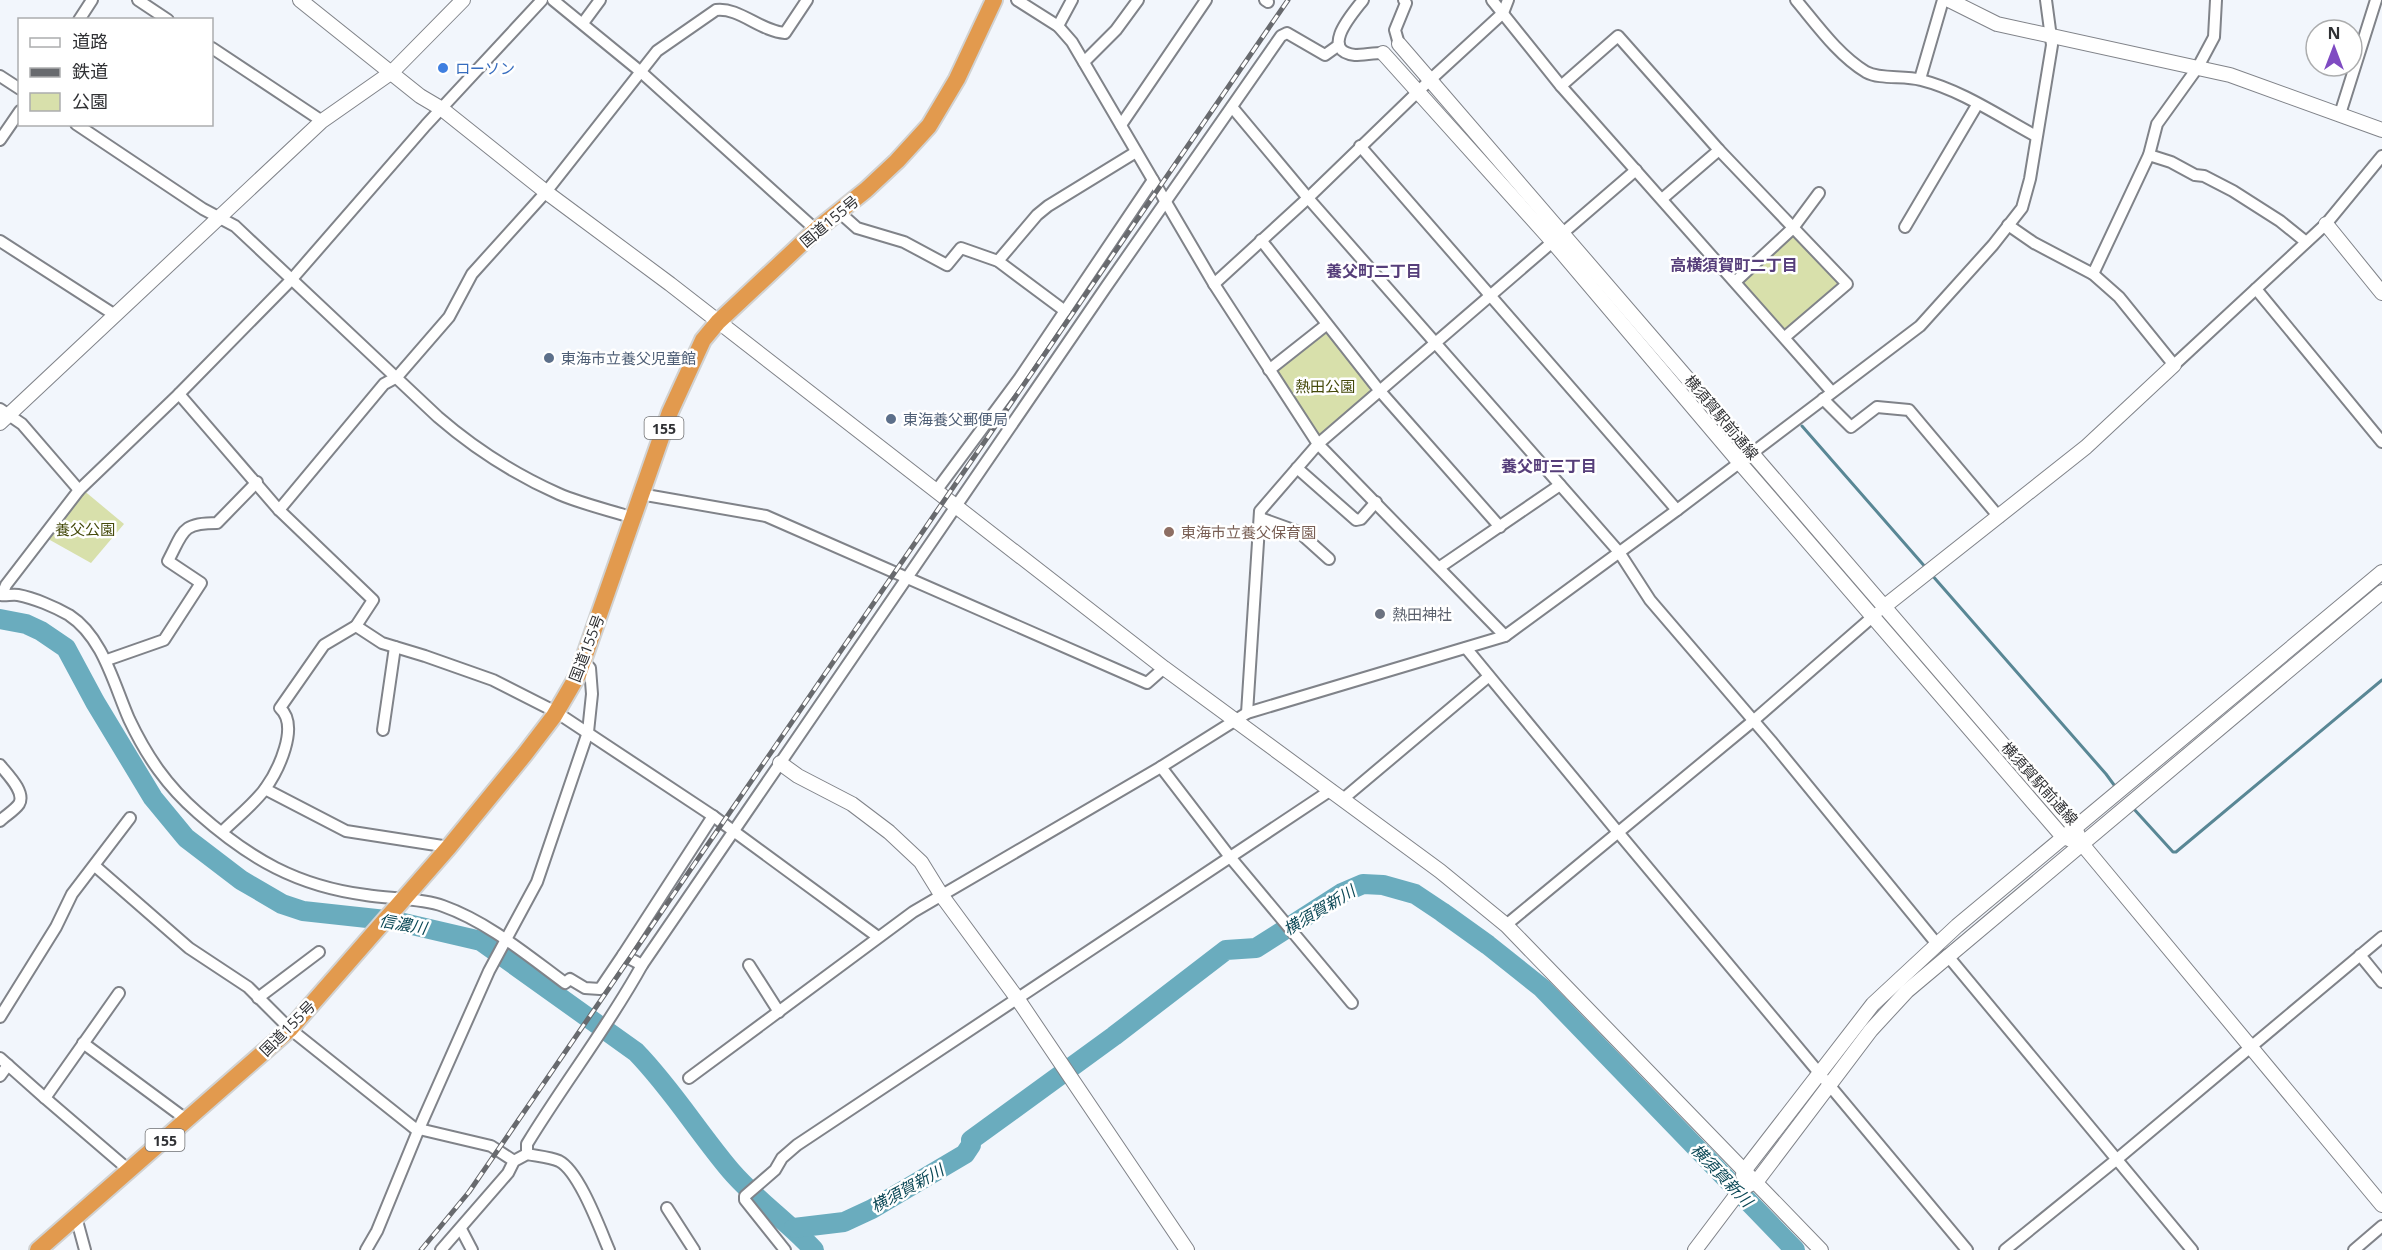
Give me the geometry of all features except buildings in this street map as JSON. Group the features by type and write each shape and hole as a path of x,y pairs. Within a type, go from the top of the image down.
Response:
{"highway":[{"name":"国道155号","path":"38,1250 290,1029 449,847 525,754 556,712 578,675 634,518 640,494 686,375 703,340 718,322 816,230 897,161 929,126 957,79 994,0"}],"street":[{"path":"80,18 92,0"},
{"path":"138,0 165,18"},
{"path":"300,0 420,96 442,109 546,192 718,322 1164,668 1440,871 1506,925 1757,1181 1821,1250"},
{"path":"79,490 22,424 3,416 115,315 322,121 392,72 463,0"},
{"path":"542,0 351,210 292,279 179,394 79,490 6,585 1,595 18,596 70,616 83,628 107,660 130,720 171,789 245,851 294,878 364,895 441,905 505,942 565,983 570,979 585,988 600,989 713,816"},
{"path":"553,0 641,72 816,230"},
{"path":"583,23 600,0"},
{"path":"279,510 384,384 397,377 449,317 472,274 546,192 657,51 716,10 723,9 738,14 771,32 785,33 807,0"},
{"path":"1017,0 1058,26 1072,42 1214,284 1318,444 1505,636"},
{"path":"1058,26 1072,0"},
{"path":"1084,62 1116,30 1138,0"},
{"path":"1121,125 1206,0"},
{"path":"1364,0 1339,32 1339,45 1344,51 1355,55 1383,53"},
{"path":"1399,44 1395,30 1406,3 1404,0"},
{"path":"1492,0 1561,86 1785,337 1851,427 1877,407 1909,410 1999,517"},
{"path":"1214,284 1503,13 1509,0"},
{"path":"1796,0 1838,50 1870,74 1920,79 1961,95 2036,136"},
{"path":"1920,79 1943,0"},
{"path":"1949,0 1997,24 2230,75 2382,130"},
{"path":"2021,233 2022,208 2030,179 2052,45 2046,0"},
{"path":"2093,274 2149,155 2157,124 2198,67 2214,37 2216,0"},
{"path":"2340,114 2376,0"},
{"path":"527,1154 527,1144 619,1006 642,965 956,506 1284,34 1294,36 1325,55 1339,45"},
{"path":"1561,86 1618,36 1719,150 1847,284 1785,337"},
{"name":"横須賀駅前通線","path":"1399,44 1740,463 2063,837 2082,844"},
{"path":"213,49 322,121"},
{"name":"横須賀駅前通線","path":"1383,53 1557,237 1753,454 2075,828 2082,844"},
{"path":"0,76 18,88"},
{"path":"1905,227 1977,105"},
{"path":"1232,107 1308,198 1619,552 1650,600 1937,944"},
{"path":"0,140 18,114"},
{"path":"79,126 203,209 235,226 470,445 560,495 634,518"},
{"path":"1360,146 1677,510"},
{"path":"1662,199 1719,150"},
{"path":"998,261 1037,215 1048,206 1136,152"},
{"path":"2149,155 2171,162 2195,176 2204,176 2234,191 2280,221 2306,242"},
{"path":"1506,925 1752,721 1885,606 2086,447 2326,224 2382,156"},
{"path":"1247,713 1260,511 1318,444 1636,170"},
{"path":"936,491 1019,379 1153,180"},
{"path":"1736,282 1792,228 1820,193"},
{"path":"689,1078 913,912 1161,767 1233,720 1247,713 1505,636 1753,454 1920,326 2022,208"},
{"path":"839,212 857,228 904,242 947,265 960,248 998,261 1065,311"},
{"path":"2326,224 2382,293"},
{"path":"2008,225 2034,243 2093,274 2119,297 2174,365"},
{"path":"1261,240 1379,390 1500,527"},
{"path":"0,241 115,315"},
{"path":"2256,289 2382,442"},
{"path":"1269,370 1326,325"},
{"path":"179,394 279,510 373,600 356,626 324,645 280,708 284,712 290,730 280,761 265,789 222,832"},
{"path":"1297,468 1356,520 1361,519 1376,502"},
{"path":"107,660 165,640 201,583 168,561 182,535 187,527 195,523 217,523 257,482"},
{"path":"1440,567 1560,485"},
{"path":"640,494 766,516 1147,683 1164,668"},
{"path":"1260,518 1299,531 1329,559"},
{"path":"1695,1250 1737,1194 1745,1169 1874,1004 1937,944 2382,572"},
{"path":"1737,1194 1757,1181 1871,1030 1907,991 2382,592"},
{"path":"356,626 382,643 493,680 556,712 713,816 878,937"},
{"path":"383,730 395,647"},
{"path":"1466,648 1967,1250"},
{"path":"366,1250 377,1231 489,971 537,882 588,732 592,694 590,668 583,661"},
{"path":"1343,799 1488,677"},
{"path":"780,763 798,776 852,804 889,832 921,862 942,896 1017,998 1187,1250"},
{"path":"0,765 18,788 21,796 19,804 0,821"},
{"path":"1161,767 1230,857 1352,1003"},
{"path":"265,789 346,831 449,847"},
{"path":"785,1250 745,1200 745,1196 775,1170 782,1158 797,1144 1331,790"},
{"path":"0,1017 56,927 72,894 130,818"},
{"path":"2082,844 2382,1205"},
{"path":"95,866 189,948 248,987 290,1029 419,1130 491,1146 514,1161"},
{"path":"2005,1250 2382,937"},
{"path":"258,998 319,952"},
{"path":"623,955 642,965"},
{"path":"2360,955 2382,982"},
{"path":"1947,956 2192,1250"},
{"path":"749,965 779,1012"},
{"path":"45,1098 119,993"},
{"path":"83,1043 187,1120"},
{"path":"0,1076 4,1061 130,1171"},
{"path":"441,1250 508,1173 514,1161 527,1154 560,1161 576,1179 588,1200 609,1250"},
{"path":"667,1208 694,1250"},
{"path":"76,1217 85,1250"},
{"path":"2354,1250 2382,1226"},
{"path":"461,1229 472,1250"}],"green space":[{"path":"1791,236 1797,237 1839,281 1838,286 1787,330 1783,329 1742,283 1742,278"},
{"name":"熱田公園","path":"1322,332 1328,334 1370,388 1369,393 1322,434 1316,435 1276,372 1278,367"},
{"name":"養父公園","path":"82,489 124,524 91,563 41,535"}],"waterway":[{"path":"1802,426 1927,569"},
{"path":"1931,574 2117,789"},
{"name":"信濃川","path":"0,619 26,624 66,648 95,702 153,798 186,838 241,880 282,904 303,911 395,921 481,941 636,1052 731,1171 814,1250"},
{"path":"2133,808 2173,852 2176,852 2382,680"},
{"name":"横須賀新川","path":"794,1228 844,1222 872,1209 965,1154 971,1145 971,1140 1114,1036 1226,950 1256,948 1342,893 1363,884 1383,885 1415,894 1488,945 1542,988 1795,1250"}],"railway":[{"path":"421,1250 469,1192 1288,0"}],"place":[{"name":"ローソン","path":"443,68"},
{"name":"東海市立養父児童館","path":"549,358"},
{"name":"東海養父郵便局","path":"891,419"},
{"name":"東海市立養父保育園","path":"1169,532"},
{"name":"熱田神社","path":"1380,614"}],"district":[{"name":"高横須賀町二丁目","path":"1734,265"},
{"name":"養父町二丁目","path":"1374,271"},
{"name":"養父町三丁目","path":"1549,466"}]}
